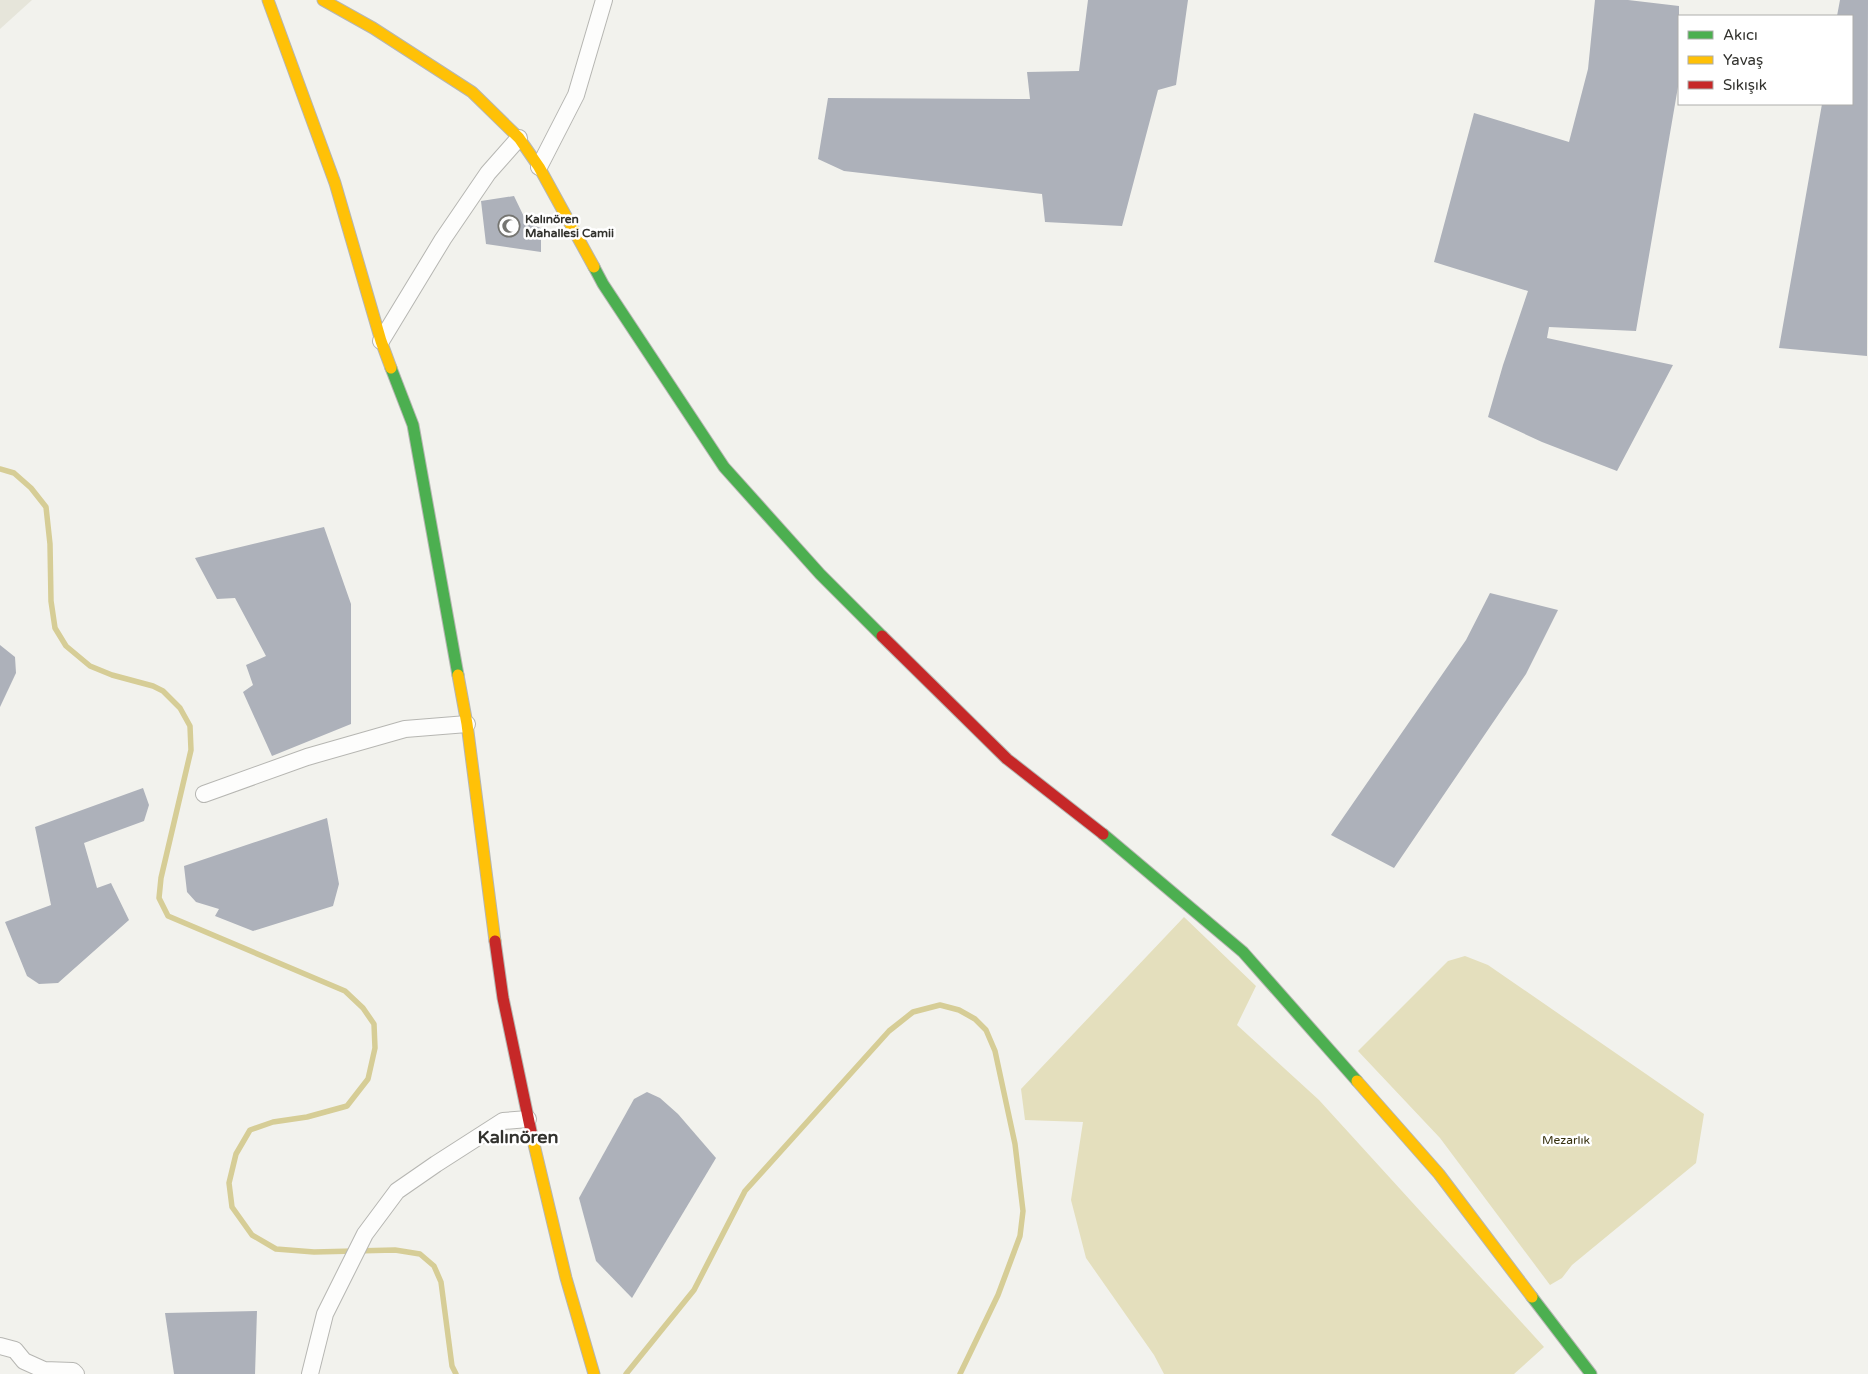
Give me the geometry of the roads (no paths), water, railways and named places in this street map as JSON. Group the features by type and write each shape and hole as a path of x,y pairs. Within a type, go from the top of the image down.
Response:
{"street":[{"path":"268,0 336,183 381,341 413,425 467,724 504,998 528,1119 566,1278 594,1374"},
{"path":"324,0 373,28 472,92 519,138 539,167 603,284 724,466 820,574 1007,759 1102,833 1243,952 1438,1174 1592,1374"},
{"path":"539,167 576,94 604,0"},
{"path":"381,341 443,239 488,173 519,138"},
{"path":"204,794 308,757 405,729 467,724"},
{"path":"310,1374 325,1314 365,1234 397,1191 504,1121 528,1119"},
{"path":"0,1346 15,1350 24,1361 44,1370 73,1371 76,1374"}],"waterway":[{"path":"0,469 14,473 31,488 46,507 50,544 51,601 55,628 66,646 90,666 163,691 180,708 190,726 191,750 161,878 159,898 168,916 345,991 363,1008 374,1024 375,1048 368,1079 347,1106 307,1117 273,1122 250,1130 236,1154 229,1183 232,1207 252,1235 276,1249 314,1252 395,1250 420,1254 434,1266 441,1282 452,1366 456,1374"},
{"path":"626,1374 694,1290 745,1191 889,1031 913,1012 940,1005 959,1010 975,1019 986,1030 995,1051 1015,1144 1023,1211 1020,1236 998,1295 960,1374"}],"place":[{"name":"Kalınören Mahallesi Camii","path":"509,226"}],"district":[{"name":"Kalınören","path":"518,1137"}],"park label":[{"name":"Mezarlık","path":"1566,1140"}]}
